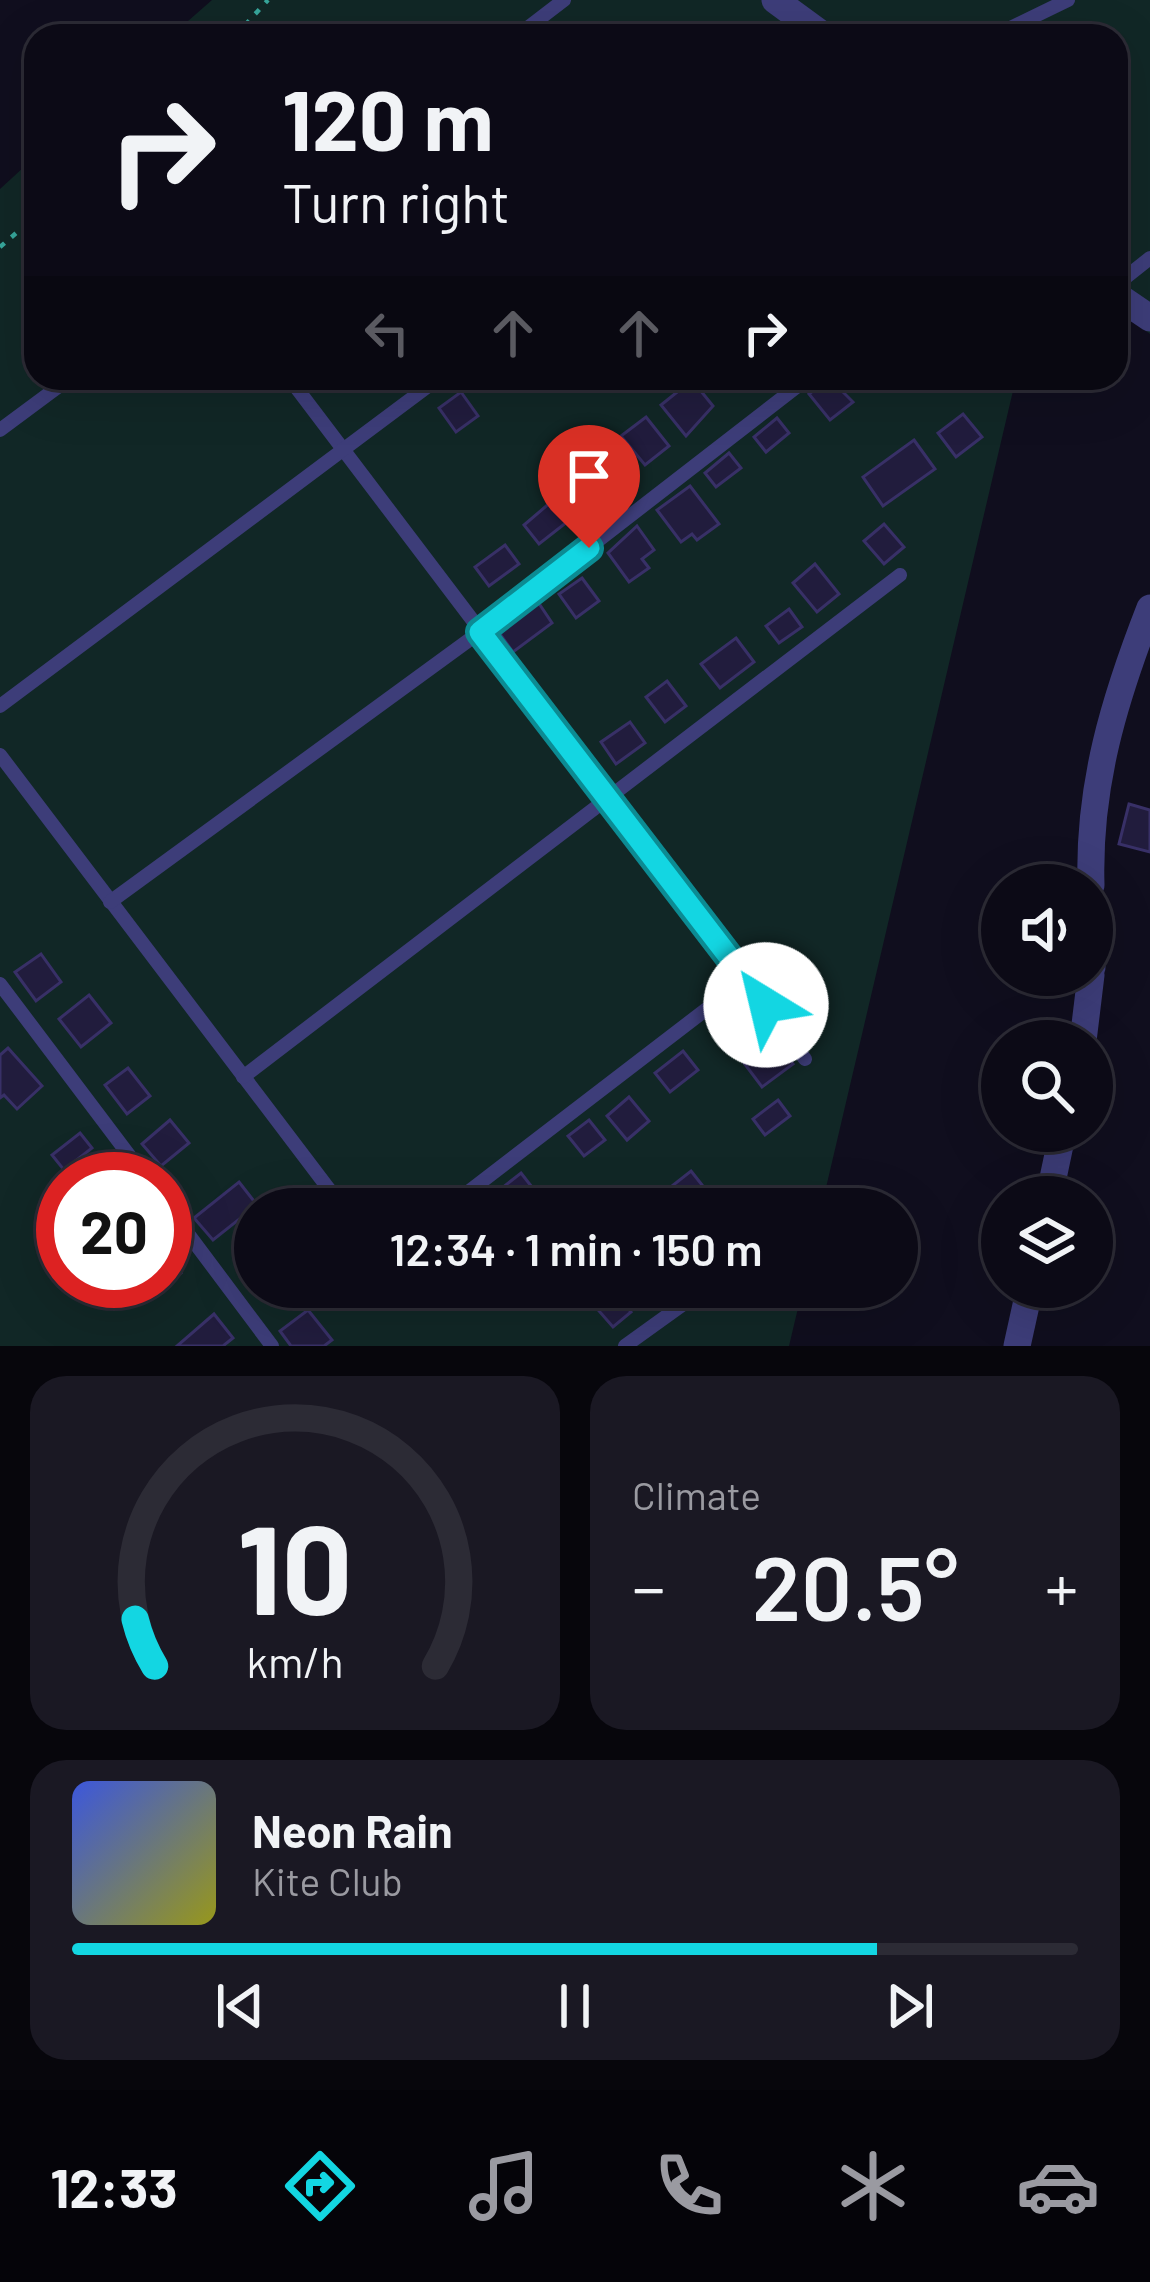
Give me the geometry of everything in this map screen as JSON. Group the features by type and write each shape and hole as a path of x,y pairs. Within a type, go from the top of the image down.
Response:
{"street":[{"path":"775,0 808,24"},
{"path":"1091,864 1092,802 1102,747 1150,608"},
{"path":"1017,1346 1025,1308"}],"lane":[{"path":"533,24 564,0"},
{"path":"1019,24 1068,0"},
{"path":"0,430 54,390"},
{"path":"298,390 806,1059"},
{"path":"0,706 424,390"},
{"path":"110,902 480,632 793,390"},
{"path":"243,1077 900,575"},
{"path":"0,755 328,1188"},
{"path":"473,1188 747,978"},
{"path":"0,984 127,1152"},
{"path":"192,1239 272,1346"},
{"path":"626,1346 678,1308"}],"path":[{"path":"246,24 268,0"},
{"path":"0,247 24,226"}],"green space":[{"path":"212,0 1150,0 1150,334 1128,318 1128,24 185,24"},
{"path":"24,167 24,390 1013,390 826,1188 234,1188 234,1308 798,1308 789,1346 0,1346 0,189"}],"building":[{"path":"680,390 700,390 713,406 686,436 661,405"},
{"path":"841,390 853,402 830,420 809,394"},
{"path":"461,392 478,416 456,432 439,408"},
{"path":"963,414 982,437 956,457 938,433"},
{"path":"646,417 669,446 645,465 621,436"},
{"path":"777,418 789,433 766,452 754,437"},
{"path":"914,440 935,469 883,506 863,477"},
{"path":"729,453 741,468 716,487 705,473"},
{"path":"588,463 605,483 578,506 561,485"},
{"path":"690,486 719,524 697,540 692,534 681,542 657,510"},
{"path":"551,502 567,522 539,544 524,525"},
{"path":"884,524 904,547 884,564 864,541"},
{"path":"637,526 654,550 642,559 649,568 629,582 608,553"},
{"path":"505,545 519,564 489,586 475,567"},
{"path":"815,564 839,594 817,612 793,583"},
{"path":"582,578 599,601 576,618 559,594"},
{"path":"538,602 552,623 513,652 498,631"},
{"path":"789,609 802,627 779,643 766,626"},
{"path":"736,638 754,662 720,688 701,664"},
{"path":"667,681 686,706 665,722 646,697"},
{"path":"630,722 645,743 616,764 601,742"},
{"path":"1129,804 1150,810 1150,852 1119,844"},
{"path":"41,954 61,982 36,1001 15,972"},
{"path":"89,995 111,1023 81,1047 59,1019"},
{"path":"775,1041 793,1064 762,1087 744,1063"},
{"path":"8,1048 42,1086 17,1109 4,1095 0,1098 0,1055"},
{"path":"683,1051 698,1070 670,1092 655,1073"},
{"path":"128,1068 150,1096 127,1114 105,1085"},
{"path":"629,1097 649,1121 627,1140 607,1116"},
{"path":"778,1100 790,1116 765,1135 753,1119"},
{"path":"170,1120 189,1143 178,1152 149,1152 142,1144"},
{"path":"589,1120 605,1140 584,1156 568,1136"},
{"path":"80,1133 92,1148 87,1152 56,1152"},
{"path":"691,1171 704,1188 669,1188"},
{"path":"521,1173 533,1188 502,1188"},
{"path":"239,1182 244,1188 234,1188 234,1223 213,1240 194,1218"},
{"path":"628,1308 631,1312 613,1327 599,1311"},
{"path":"308,1310 332,1340 324,1346 291,1346 280,1331"},
{"path":"214,1314 233,1338 223,1346 177,1346"}],"route":[{"path":"589,548 480,632 766,1005"}]}
